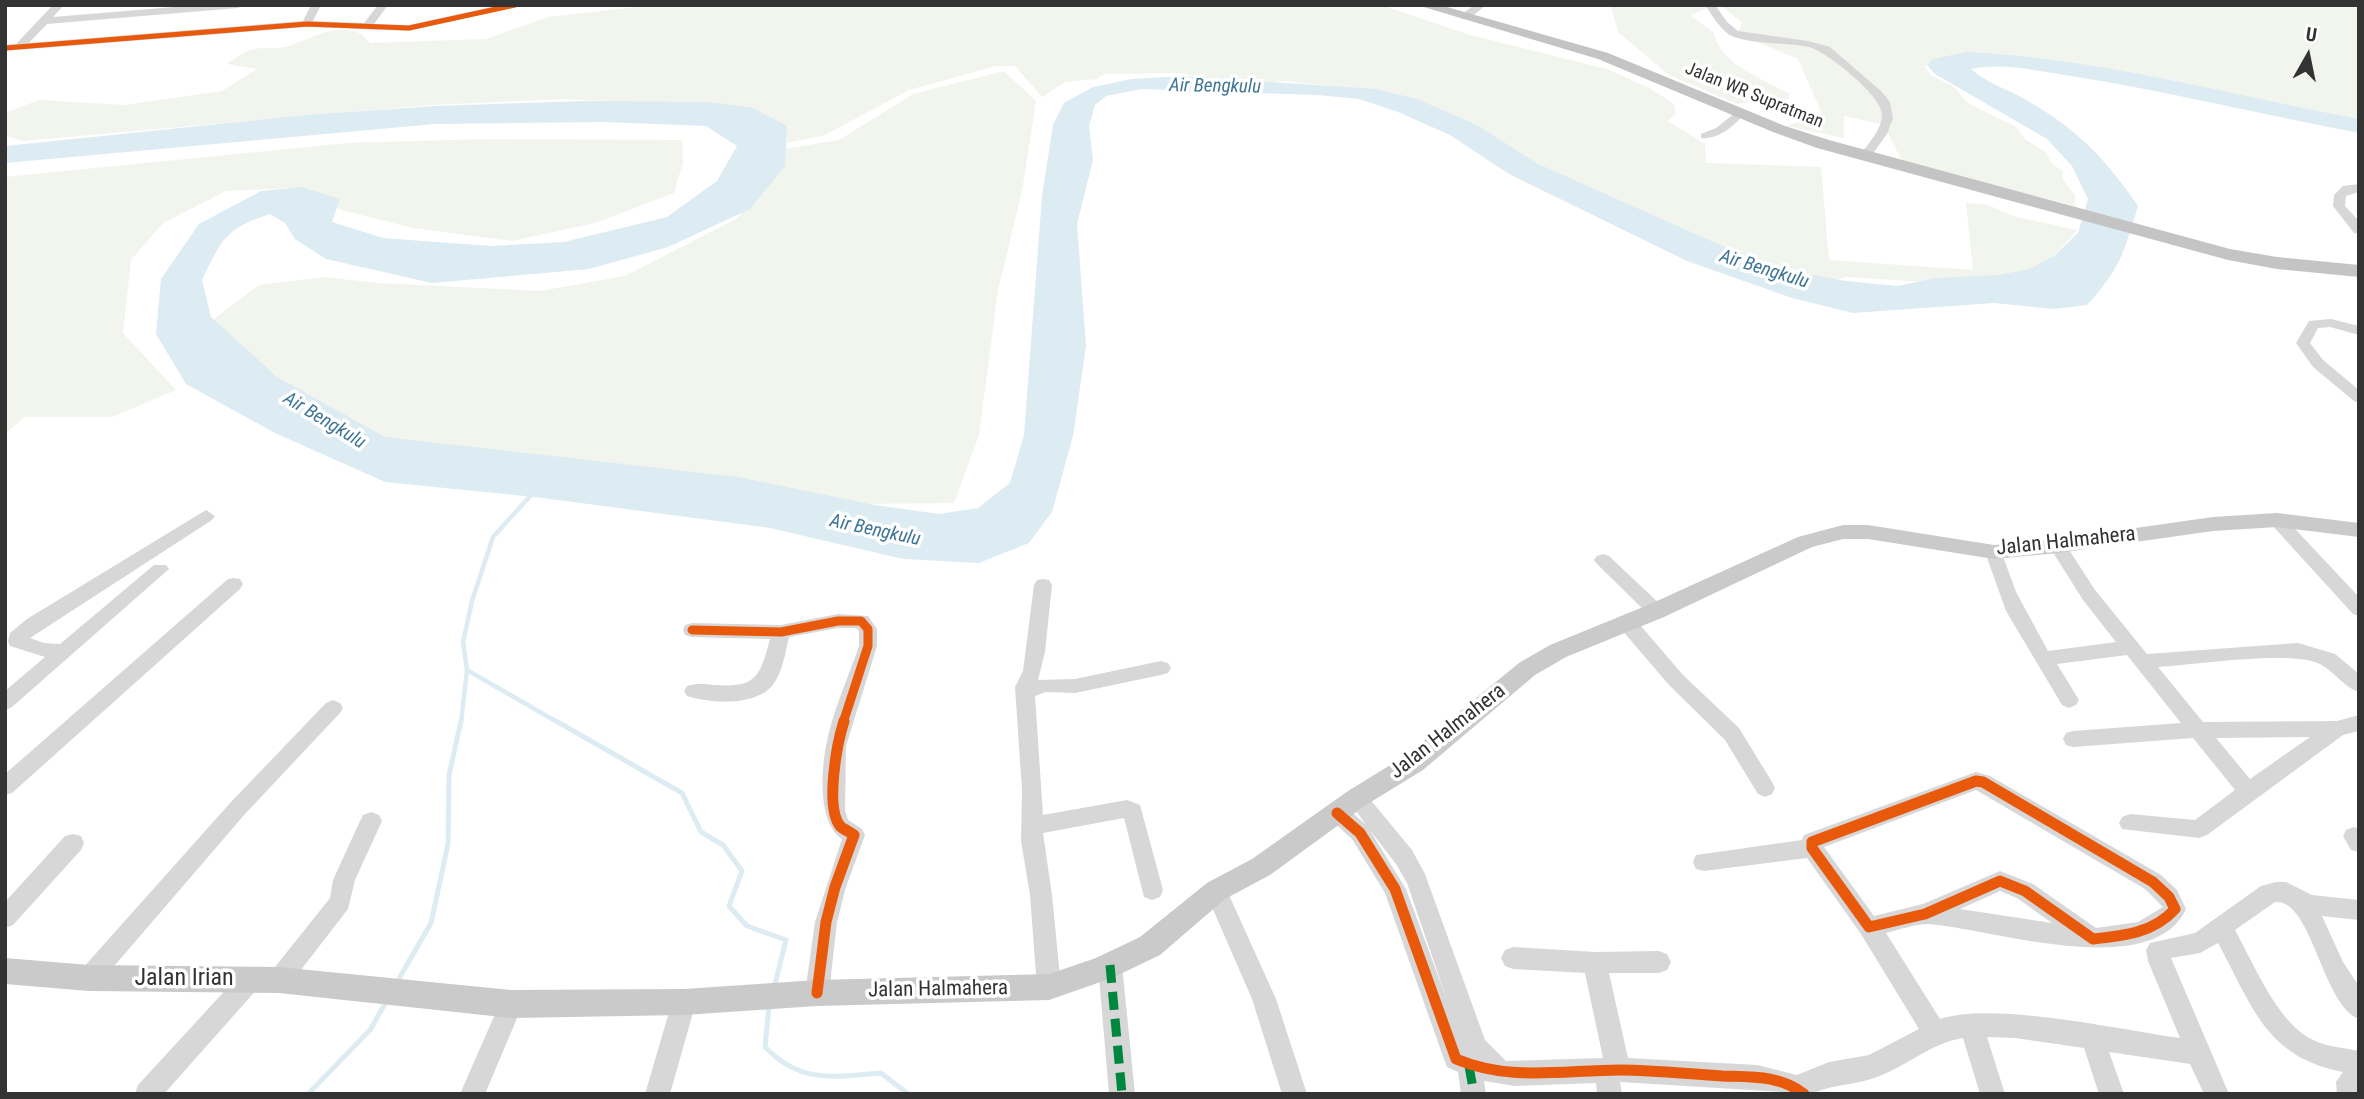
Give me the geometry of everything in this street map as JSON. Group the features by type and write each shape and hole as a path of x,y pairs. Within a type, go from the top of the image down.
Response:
{"highway":[{"name":"Jalan WR Supratman","path":"1424,5 1603,56 1800,136 1866,156 2178,241 2277,263 2359,271"}],"main road":[{"name":"Jalan Halmahera","path":"362,988 434,998 511,1004 684,1002 806,994 1049,987 1110,965 1150,946 1216,891 1261,866 1414,763 1527,669 1558,651 1628,624 1805,542 1843,532 1880,533 1994,552 2058,546 2213,524 2277,520 2359,530"},
{"name":"Jalan Irian","path":"8,974 89,978 265,979 362,988"}],"street":[{"path":"20,46 59,5"},
{"path":"43,22 238,5"},
{"path":"233,31 248,5"},
{"path":"307,24 316,5"},
{"path":"366,28 383,5"},
{"path":"5,48 307,24 409,28 515,5"},
{"path":"1465,17 1481,5"},
{"path":"1710,5 1723,24 1735,34 1826,49 1885,100 1888,111 1886,126 1866,156"},
{"path":"1705,136 1724,128 1740,112"},
{"path":"2359,188 2347,189 2340,195 2339,206 2359,230"},
{"path":"2359,331 2331,323 2314,324 2305,334 2303,342 2304,349 2312,358 2359,398"},
{"path":"62,651 34,647 17,641 17,638 34,624 206,516"},
{"path":"2277,520 2359,609"},
{"path":"2058,546 2089,595 2248,792"},
{"path":"1994,552 2007,593 2069,700"},
{"path":"1603,560 1656,611"},
{"path":"5,702 160,569"},
{"path":"5,787 234,584"},
{"path":"1043,585 1036,652 1026,692 1032,790 1031,826 1049,987"},
{"path":"692,630 781,632 838,621 861,621 868,629 868,646 836,746 834,810 840,826 854,835 835,887 806,994"},
{"path":"1628,624 1676,680 1732,734 1765,788"},
{"path":"694,691 738,692 759,685 767,678 781,632"},
{"path":"2044,659 2298,650 2328,659 2359,685"},
{"path":"1026,692 1045,685 1075,686 1161,668"},
{"path":"89,978 239,808 333,708"},
{"path":"2073,739 2198,730 2337,729 2359,723"},
{"path":"2130,823 2199,829 2337,729"},
{"path":"1812,848 1815,839 1919,803 1968,782 1983,782 2164,891 2175,909 2156,925 2120,936 2093,939 1925,914"},
{"path":"1357,799 1404,857 1475,1047 1481,1056 1500,1071"},
{"path":"1031,826 1127,809 1133,811 1152,890"},
{"path":"1336,813 1360,833 1395,889 1451,1051 1456,1059 1469,1066 1521,1073 1611,1078 1765,1077 1801,1091 1829,1074 1872,1067 1935,1033 1971,1024 2015,1026 2199,1053"},
{"path":"147,1094 340,902 344,880 371,821"},
{"path":"5,918 73,844"},
{"path":"1704,862 1812,848"},
{"path":"1812,848 1870,927 1935,1033"},
{"path":"1870,927 1925,914 2000,881 2008,882 2093,939"},
{"path":"2158,950 2200,943 2269,893 2279,890 2292,893 2304,903 2335,970 2359,1008"},
{"path":"1216,891 1264,999 1295,1094"},
{"path":"2304,903 2359,910"},
{"path":"2221,926 2287,1037 2315,1054 2359,1063"},
{"path":"2145,929 2158,950 2160,961 2217,1094"},
{"path":"1513,958 1595,963 1659,962"},
{"path":"1595,963 1611,1078"},
{"path":"1110,965 1122,1094"},
{"path":"657,1094 684,1002"},
{"path":"472,1094 511,1004"},
{"path":"1971,1024 1993,1094"},
{"path":"2092,1037 2112,1094"},
{"path":"1469,1066 1474,1094"},
{"path":"2350,1094 2348,1082 2359,1082"}],"shaded area":[{"path":"656,5 1381,5 1470,35 1607,69 1651,89 1674,104 1676,113 1668,121 1705,144 1706,163 1821,167 1829,260 1973,270 1966,203 1988,205 2013,216 2077,230 2036,276 1925,282 1846,277 1817,285 1765,268 1355,89 1286,81 1231,85 1180,73 1104,74 1097,79 1065,82 1042,97 1015,66 996,66 909,90 825,135 777,145 710,106 563,99 431,105 22,141 5,135 5,113 39,100 124,105 222,91 257,69 227,64 242,54 256,49 289,46 331,31 352,31 362,35 370,43 486,39 548,17"},
{"path":"1611,5 1716,5 1690,15 1714,33 1725,54 1744,70 1790,94 1786,105 1756,101 1737,104 1669,75 1618,32"},
{"path":"1720,5 2359,5 2359,122 2034,57 1978,55 1924,66 1931,75 1954,87 1968,103 2016,127 2025,139 2047,153 2051,163 2063,171 2062,178 2075,196 2075,206 1903,163 1884,125 1844,116 1844,138 1786,126 1822,114 1798,59 1738,34 1742,22"},
{"path":"1004,71 1036,101 1022,191 998,290 979,435 954,503 852,504 413,451 295,396 226,344 214,319 259,285 324,277 378,283 540,291 625,276 738,218 784,149 839,140 913,94"},
{"path":"489,139 682,140 683,162 674,193 595,223 512,241 413,228 345,211 288,188 226,191 163,223 131,260 123,333 176,390 112,417 24,417 5,434 5,177 348,143"}],"water":[{"name":"Air Bengkulu","path":"1967,52 2115,70 2359,119 2359,133 2034,70 1996,66 1971,69 2062,123 2090,147 2115,174 2138,206 2120,260 2087,305 2054,309 1994,303 1853,313 1792,298 1687,261 1509,174 1450,135 1398,112 1359,99 1142,89 1106,96 1095,105 1089,126 1093,160 1077,224 1086,346 1073,436 1052,512 1029,543 979,563 903,559 770,528 535,497 385,482 275,433 186,384 156,334 161,279 199,224 261,191 301,187 340,199 332,222 383,238 491,246 564,242 667,217 717,181 737,146 706,126 603,122 435,124 5,163 5,146 307,115 435,106 584,101 710,102 753,108 787,126 785,166 750,209 668,247 589,269 432,283 326,259 295,239 285,223 270,214 243,225 220,245 202,280 211,317 277,377 385,437 738,477 875,505 939,514 978,508 1010,483 1024,435 1042,196 1053,125 1064,103 1093,87 1132,79 1182,76 1375,89 1417,99 1477,125 1536,163 1729,249 1797,272 1846,281 1897,286 1936,278 1998,275 2030,269 2054,256 2078,233 2088,199 2072,166 2047,139 1935,74 1927,65 1933,59"}],"waterway":[{"path":"467,670 463,642 472,601 493,537 532,494"},
{"path":"461,723 467,670"},
{"path":"467,670 559,723"},
{"path":"397,982 431,923 448,844 449,775 461,721"},
{"path":"556,721 682,793 701,832 723,845 742,871 729,906 747,926 786,940 774,988"},
{"path":"308,1094 370,1030 386,1002"},
{"path":"769,1006 765,1047 778,1059 805,1073 819,1075 881,1073 908,1094"}],"marked path":[{"path":"1110,965 1122,1094"},
{"path":"1469,1066 1474,1094"}],"cycle path":[{"path":"5,48 307,24 409,28 515,5"},
{"path":"692,630 781,632 838,621 861,621 868,629 868,646 836,746 834,810 840,826 854,835 835,887 826,922 817,993"},
{"path":"1976,781 1983,782 2153,882 2169,897 2175,909 2159,924 2149,929 2093,939 2025,891 2000,881 1925,914 1869,927 1812,848 1812,842 1976,781"},
{"path":"1337,813 1360,833 1395,889 1456,1059 1494,1072 1515,1074 1633,1070 1757,1077 1787,1083 1804,1094"}]}
